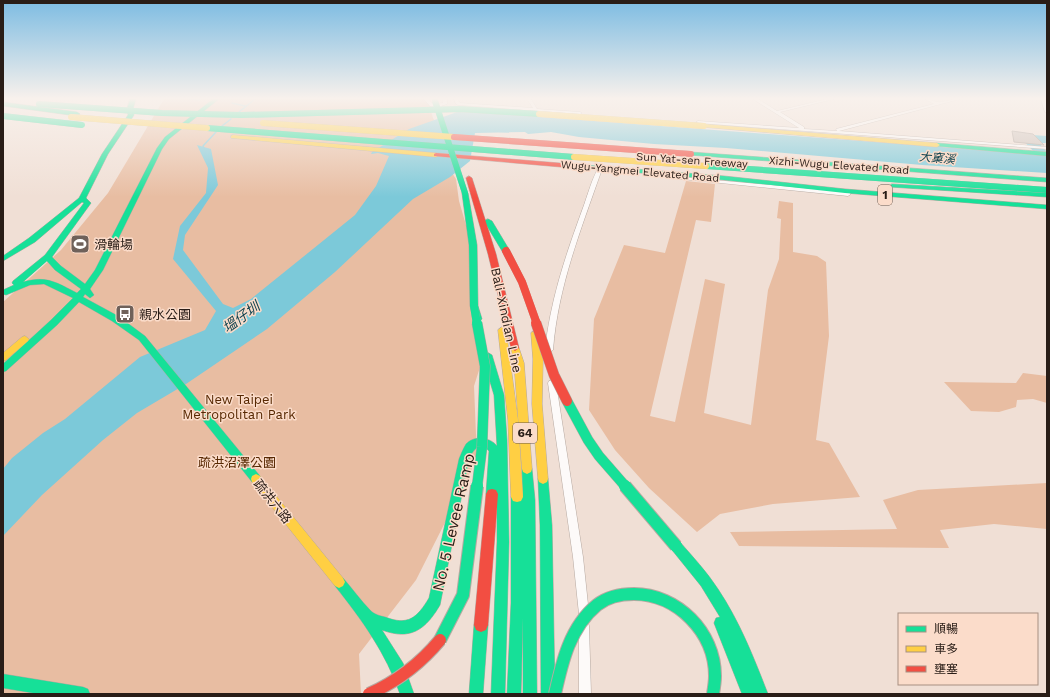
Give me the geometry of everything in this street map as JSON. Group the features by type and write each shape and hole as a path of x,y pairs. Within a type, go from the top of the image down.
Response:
{"main road":[{"path":"3,259 32,240 82,199 105,154 120,132"},
{"name":"Xizhi-Wugu Elevated Road","path":"155,132 1047,196"},
{"path":"84,287 90,271 154,144 168,132"},
{"path":"3,369 76,297 100,270 159,148 167,138 175,132"},
{"name":"Sun Yat-sen Freeway","path":"260,132 494,151 1047,190"},
{"name":"Sun Yat-sen Freeway","path":"291,132 1047,185"},
{"name":"Xizhi-Wugu Elevated Road","path":"380,132 1047,180"},
{"name":"Bali-Xindian Line","path":"445,132 479,230 490,270 500,314 512,398 517,502 518,594 514,694"},
{"name":"Bali-Xindian Line","path":"453,132 469,178 496,268 519,363 530,500 530,694"},
{"name":"1","path":"766,132 1047,154"},
{"name":"Wugu-Yangmei Elevated Road","path":"233,137 278,142 716,177 852,192 1047,208"},
{"path":"726,162 800,160 1047,176"},
{"path":"691,165 805,183 1047,203"},
{"path":"469,178 481,202 489,224 506,251 526,291 534,320 557,383 588,440 599,456 706,582 728,619 750,665 761,694"},
{"path":"369,694 379,690 413,669 440,640 464,595 482,447 485,366 474,306 473,251 465,192"},
{"path":"5,293 48,258 88,203 82,199"},
{"path":"3,246 8,250 14,251"},
{"path":"3,266 14,251"},
{"path":"48,258 52,266 60,273 84,287 94,306"},
{"name":"疏洪六路","path":"5,293 21,284 35,280 47,281 94,306 128,327 142,338 366,615"},
{"path":"3,358 76,297"},
{"path":"474,306 499,395 502,440 503,542 498,694"},
{"path":"534,320 538,359 538,404 546,525 548,694"},
{"name":"No. 5 Levee Ramp","path":"366,615 381,624 395,628 409,628 421,622 430,612 435,600 464,459 471,446 477,442 486,442 492,446 494,450 494,464 476,694"},
{"path":"676,546 720,622 749,694"},
{"path":"555,694 565,651 585,618 595,606 606,599 643,591 665,597 683,608 697,625 707,641 713,664 713,694"},
{"path":"366,615 398,668 407,694"},
{"path":"3,681 83,694"}],"street":[{"path":"837,132 1047,148"},
{"path":"585,694 586,652 583,597 558,432 549,349 553,314 561,282 599,170 824,192 1047,208"}],"green space":[{"name":"疏洪沼澤公園","path":"145,132 441,132 448,167 456,179 459,201 468,232 481,364 474,386 477,459 416,580 359,654 361,694 3,694 3,302 61,250 108,193"},
{"path":"686,181 715,184 711,222 696,220 650,416 675,422 705,279 725,284 704,413 751,425 768,290 779,259 781,219 777,218 779,201 793,203 793,252 817,256 826,262 829,336 816,440 829,443 860,497 773,504 720,514 697,532 649,488 615,450 589,410 594,319 624,245 665,253"},
{"path":"1023,373 1047,376 1047,403 1033,399 1017,400 1016,407 999,412 971,411 944,382 1016,383"},
{"path":"1047,483 1047,529 994,524 940,530 949,548 739,546 730,532 897,529 883,500 918,490"}],"water":[{"path":"405,132 735,132 1036,154 1017,134 1047,136 1047,143 1039,143 1047,152 1047,173 922,165 726,148 654,144 579,137 551,132 528,134 525,132 475,133 470,161 450,177 413,199 335,272 267,329 186,384 137,413 103,440 42,495 3,536 3,469 12,458 43,433 65,419 140,357 205,330 216,311 173,259 180,226 206,193 208,168 197,145 211,149 218,185 185,235 183,250 223,304 233,308 251,299 355,215 376,186 389,156 378,153 371,154"}],"building":[{"path":"1012,132 1033,134 1044,145 1014,142"}],"waterway":[{"path":"204,148 203,146 216,132"}],"traffic: fast":[{"path":"3,259 32,240 82,199 105,154 120,132"},
{"path":"3,369 67,310 89,284 99,270 159,149 167,138 175,132"},
{"path":"252,132 574,157"},
{"path":"445,132 465,193"},
{"path":"937,145 1047,154"},
{"path":"691,154 1047,180"},
{"path":"572,166 724,178 845,191 1047,207"},
{"path":"706,166 1047,190"},
{"path":"892,186 1047,195"},
{"path":"465,193 473,245 474,306 478,319"},
{"path":"82,199 88,203 48,257 58,268 81,284 90,295"},
{"path":"488,221 506,251"},
{"path":"16,283 48,257"},
{"path":"6,292 29,282 50,282 115,318 133,331 142,338 256,479"},
{"path":"440,640 463,595 482,447 485,366 474,306"},
{"path":"487,355 499,395 502,440 503,542 498,694"},
{"path":"567,401 588,440 599,456 676,546"},
{"path":"366,616 388,625 406,628 421,620 428,612 435,600 464,459 473,444 483,442 490,445 494,451 492,494"},
{"path":"527,469 529,500 530,694"},
{"path":"543,479 546,525 548,694"},
{"path":"514,694 517,603 517,497"},
{"path":"676,546 714,594 728,618 740,642 761,694"},
{"path":"339,582 366,615 398,668 407,694"},
{"path":"555,694 568,645 580,624 588,614 604,600 628,594 647,594 665,599 681,609 694,622 705,638 712,656 715,675 713,694"},
{"path":"721,623 749,694"},
{"path":"476,694 481,625"},
{"path":"3,681 83,694"}],"traffic: slow":[{"path":"379,132 454,137"},
{"path":"772,132 937,145"},
{"path":"233,137 436,155"},
{"path":"574,157 706,166"},
{"path":"502,330 513,420 517,497"},
{"path":"535,333 538,359 537,404 543,479"},
{"path":"3,358 25,339"},
{"path":"515,348 519,363 527,469"},
{"path":"256,479 339,582"}],"traffic: jam":[{"path":"454,137 691,154"},
{"path":"436,155 572,166"},
{"path":"469,178 492,254 515,348"},
{"path":"506,251 522,282 554,375 567,401"},
{"path":"481,625 492,494"},
{"path":"369,694 390,684 408,672 425,657 440,640"}],"place":[{"name":"滑輪場","path":"80,244"},
{"name":"親水公園","path":"125,314"}],"water label":[{"name":"大窠溪","path":"937,158"},
{"name":"塭仔圳","path":"241,317"}],"park label":[{"name":"New Taipei Metropolitan Park","path":"239,406"}]}
